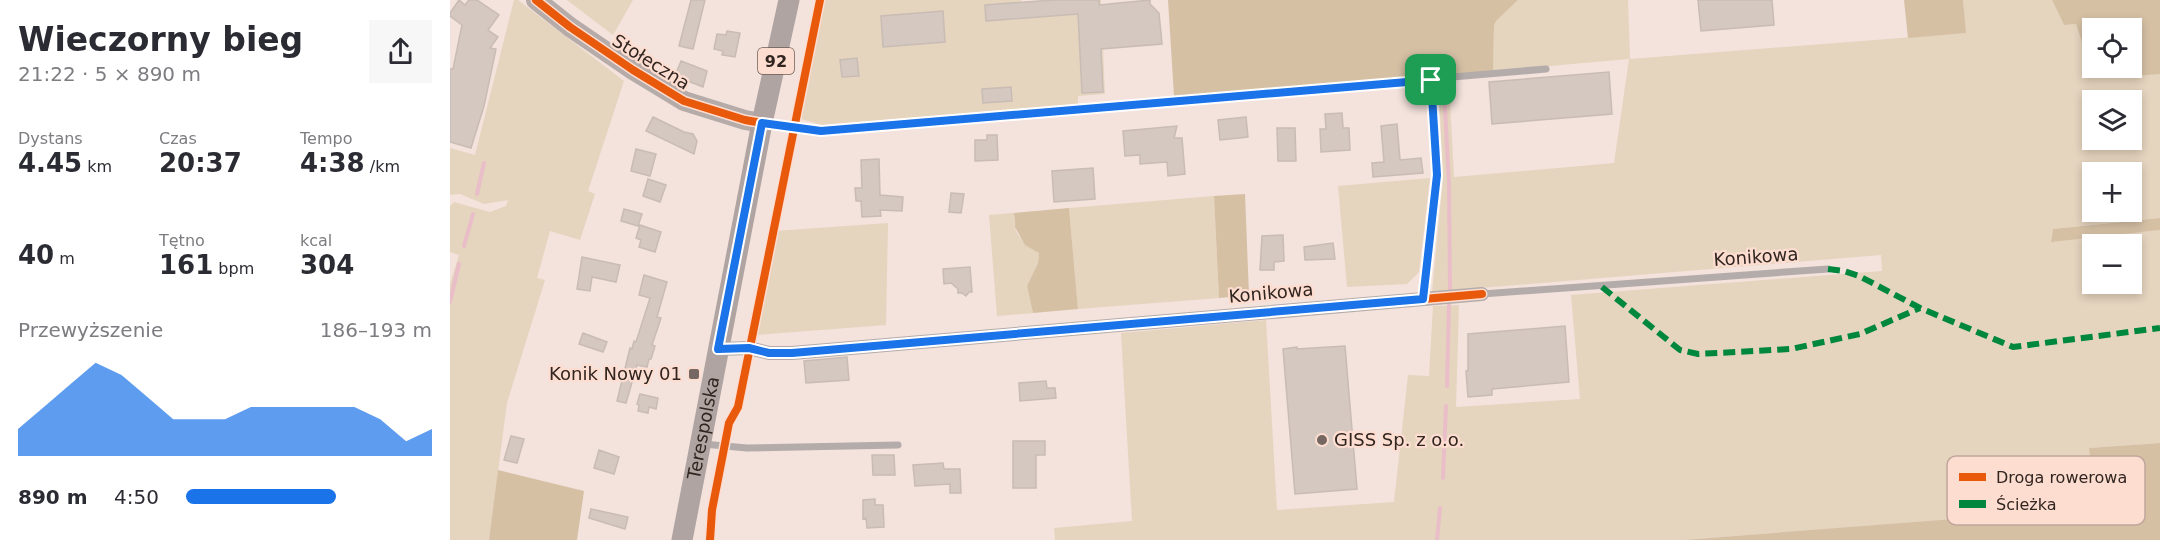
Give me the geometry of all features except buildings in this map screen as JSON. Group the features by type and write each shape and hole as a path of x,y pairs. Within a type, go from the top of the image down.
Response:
{"main road":[{"name":"Terespolska","path":"682,540 762,123 789,0"}],"street":[{"name":"Stołeczna","path":"536,0 570,27 654,85 684,101 762,123"},
{"name":"Konikowa","path":"718,349 749,348 769,353 792,353 1482,294"}],"lane":[{"path":"762,123 821,131 1546,69"},
{"path":"1423,299 1437,175 1431,80"},
{"name":"Konikowa","path":"1482,294 1828,269"},
{"path":"700,443 747,448 898,445"}],"shaded area":[{"path":"514,0 518,0 624,81 588,191 595,194 580,240 550,231 537,278 545,280 507,403 489,540 450,540 450,284 459,255 450,252 450,206 454,202 490,212 506,206 508,200 484,204 460,194 450,195 450,148 475,155"},
{"path":"567,0 633,0 613,35"},
{"path":"822,0 1021,0 1021,3 1101,0 1105,94 1078,96 1078,104 822,125 798,118"},
{"path":"1168,0 1518,0 1494,25 1493,71 1174,96"},
{"path":"1518,0 1628,0 1630,59 1965,33 1963,0 2052,0 2064,25 2076,24 2082,43 2082,78 2142,78 2142,72 2160,74 2160,218 2142,220 2142,162 2082,162 2082,222 2121,222 2053,229 2051,241 2082,238 2082,294 2142,294 2142,234 2120,234 2160,230 2160,443 2089,448 2090,456 1947,456 1947,520 1683,540 1055,540 1054,528 1132,521 1121,333 1266,320 1277,510 1394,502 1408,375 1429,376 1433,306 1459,305 1456,407 1580,399 1571,295 1882,271 1881,255 1432,292 1443,178 1439,92 1441,85 1449,83 1454,177 1614,163 1629,59 1493,71 1494,25"},
{"path":"1904,0 1963,0 1966,33 1908,38"},
{"path":"2052,0 2160,0 2160,74 2142,75 2142,18 2082,18 2082,43 2076,24 2064,25"},
{"path":"1430,178 1419,272 1407,284 1347,287 1338,186"},
{"path":"1245,194 1249,295 1219,298 1214,196"},
{"path":"1214,196 1219,298 1078,309 1069,208"},
{"path":"1069,208 1078,309 1033,313 1027,286 1038,263 1039,253 1025,245 1015,227 1014,213"},
{"path":"1014,213 1015,227 1020,237 1039,253 1038,263 1027,286 1033,313 997,316 989,215"},
{"path":"2160,218 2160,230 2124,234 2082,234 2082,239 2051,242 2053,229 2142,222 2142,220"},
{"path":"888,223 886,325 756,335 775,231"},
{"path":"2160,443 2160,540 1683,540 1947,519 1947,525 2145,525 2145,456 2090,456 2089,448"},
{"path":"498,470 584,491 577,540 489,540"}],"waterway":[{"path":"1444,89 1449,185 1450,289"},
{"path":"477,194 484,163"},
{"path":"464,246 473,214"},
{"path":"450,302 459,264"},
{"path":"1447,386 1449,303"},
{"path":"1443,478 1446,406"},
{"path":"1437,540 1440,508"}],"marked path":[{"path":"1828,269 1859,276 1920,308 2013,347 2160,328"},
{"path":"1602,287 1680,350 1698,354 1791,349 1860,334 1920,308"}],"cycle path":[{"path":"536,0 570,27 633,70 684,101 762,123"},
{"path":"710,540 712,510 729,423 738,407 820,0"},
{"path":"718,349 749,348 769,353 792,353 1482,294"}],"place":[{"name":"Konik Nowy 01","path":"694,374"},
{"name":"GISS Sp. z o.o.","path":"1322,440"}],"route":[{"path":"1431,80 1437,175 1423,299 792,353 769,353 749,348 718,349 762,123 821,131 1431,80"}]}
